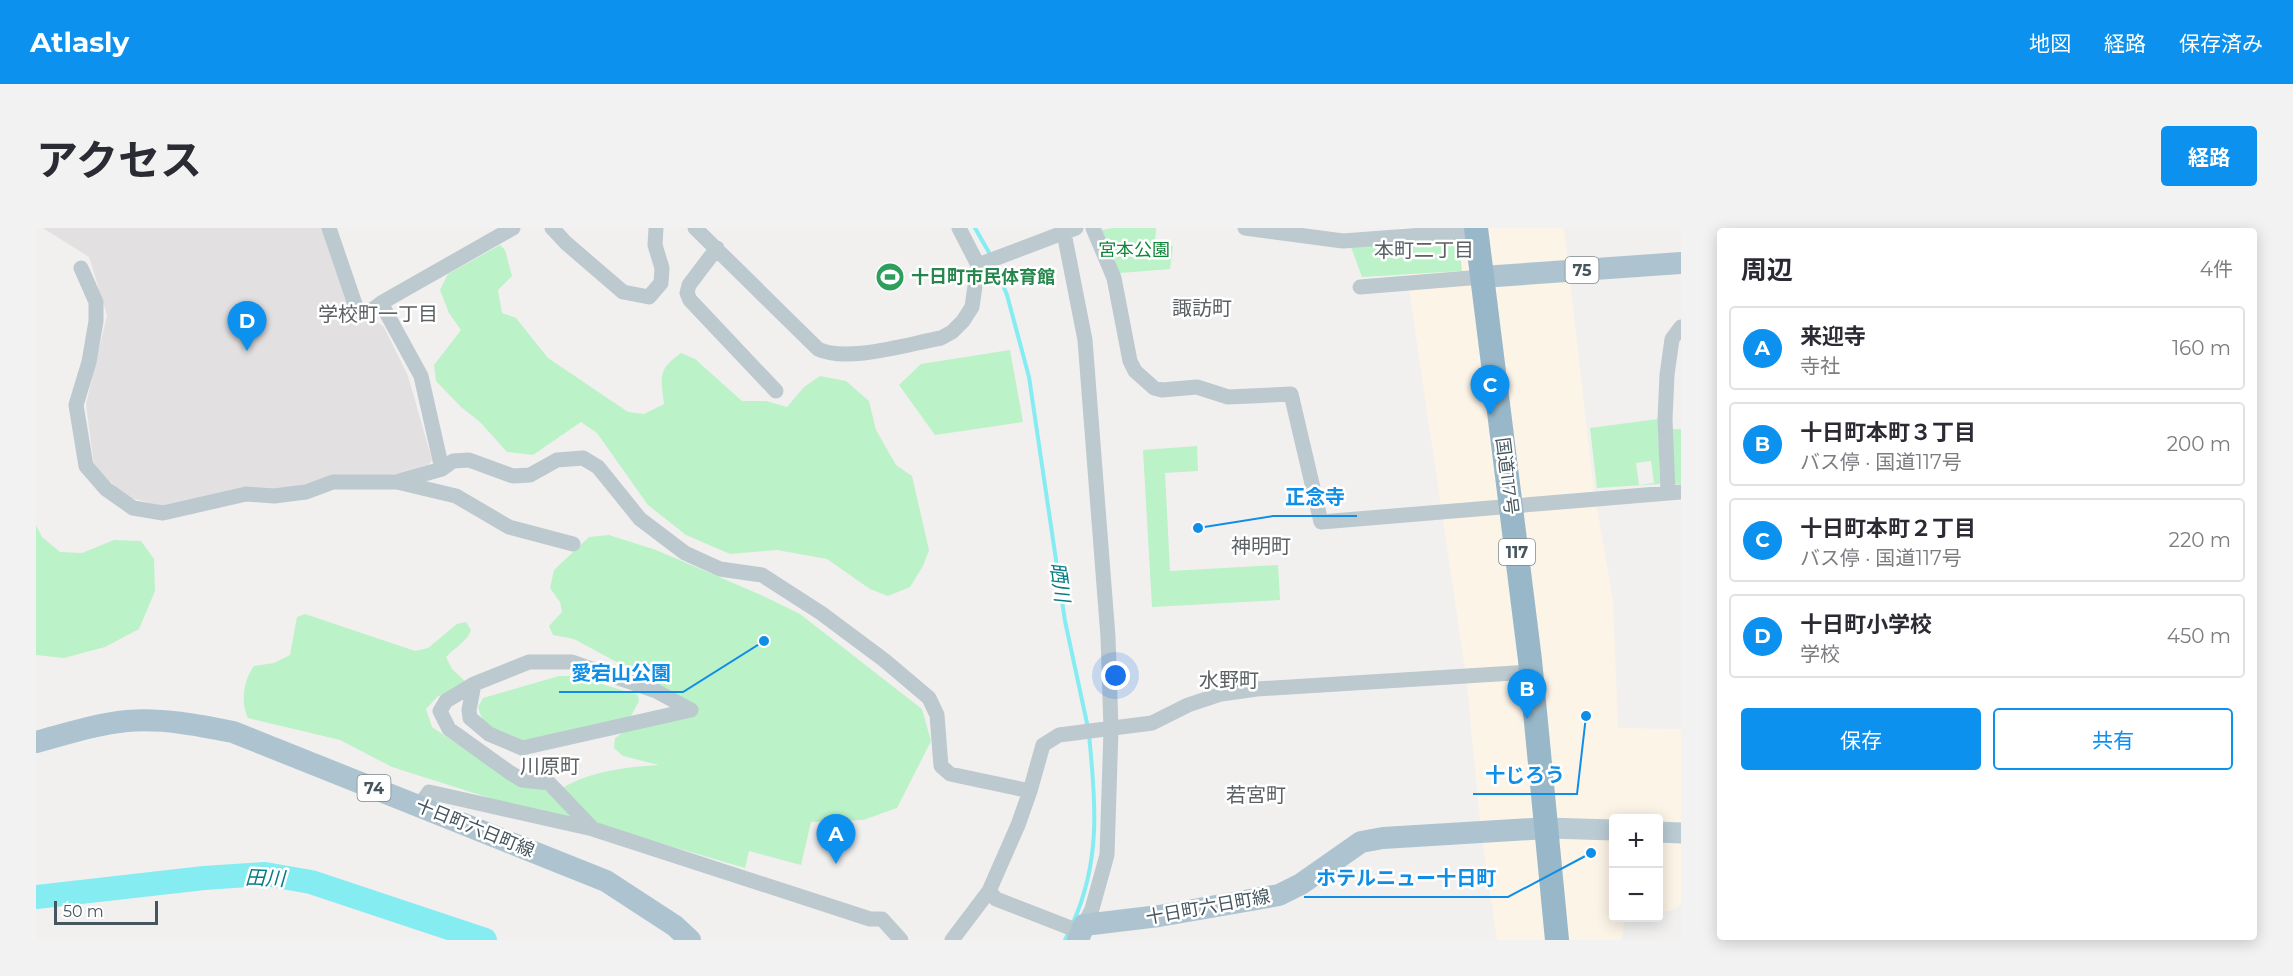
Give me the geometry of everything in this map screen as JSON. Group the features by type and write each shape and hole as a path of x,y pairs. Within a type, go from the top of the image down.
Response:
{"highway":[{"name":"国道117号","path":"1476,229 1531,672 1557,940"}],"main road":[{"name":"75","path":"1482,277 1681,263"},
{"name":"十日町六日町線","path":"36,742 83,729 126,721 189,723 233,732 606,881 675,926 690,940"},
{"path":"1546,828 1609,830"},
{"name":"十日町六日町線","path":"1081,932 1279,895 1301,884 1361,842 1546,828"},
{"path":"1663,832 1681,833"}],"street":[{"path":"329,228 357,310 367,312 513,228"},
{"path":"552,228 623,292 649,297 662,283 662,268 655,245 656,228"},
{"path":"695,228 818,349 829,354 849,355 941,338 952,332 963,321 972,307 981,264 959,228"},
{"path":"1093,228 1114,278 1130,361 1135,370 1154,388 1162,390 1197,387 1228,398 1291,394 1321,522 1674,492 1665,419 1667,375 1672,339 1681,327"},
{"path":"1245,228 1343,241 1476,229"},
{"path":"981,264 1070,230 1085,340 1108,637 1105,729 1107,855 1092,909 1081,932 996,899 989,891"},
{"path":"717,248 689,285 687,293 690,300 776,391"},
{"path":"81,268 96,302 96,321 89,362 76,405 86,466 106,489 133,508 163,513 246,494 274,496 306,492 333,482 396,482 456,496 509,527 573,544"},
{"path":"1360,286 1482,277"},
{"path":"381,303 421,376 442,469"},
{"path":"396,482 442,469 453,461 469,460 513,476 530,475 557,460 583,458 598,467 640,519 685,553 720,569 762,575 857,640 929,698 937,715 941,766 950,774 1030,791"},
{"path":"474,684 469,710 470,718 489,734 522,748 692,710 656,690 572,662 529,662 474,684 446,701 440,711 449,729 522,780 549,783 593,829"},
{"path":"952,940 989,891 1018,825 1042,745 1059,735 1152,723 1188,705 1221,694 1257,689 1531,672"},
{"path":"419,806 429,792 593,829 870,919 882,919 902,940"},
{"path":"870,919 890,940"}],"shaded area":[{"path":"43,228 324,228 349,302 384,327 408,376 432,460 426,469 306,489 163,506 127,497 94,467 86,404 107,315 89,257"},
{"path":"1400,228 1564,228 1594,492 1613,601 1618,728 1681,729 1681,904 1670,911 1663,911 1663,814 1609,814 1609,922 1624,922 1622,940 1497,940 1481,832 1466,676"}],"green space":[{"name":"宮本公園","path":"1156,228 1155,243 1173,246 1170,269 1120,273 1101,230"},
{"path":"1459,240 1462,271 1362,277 1351,247"},
{"path":"500,245 505,250 512,276 498,290 502,313 516,318 548,358 628,412 644,414 664,404 662,375 664,369 681,353 695,359 742,401 766,401 787,407 804,387 820,376 846,381 869,401 876,430 896,465 912,476 929,550 923,566 910,587 888,596 870,589 827,559 777,550 730,554 686,535 648,505 597,433 581,422 533,455 507,452 480,422 461,407 436,381 434,365 461,330 449,313 440,290 448,274"},
{"path":"1010,350 1023,422 935,435 899,385 921,364"},
{"path":"1658,419 1660,484 1597,488 1590,428","holes":["1651,461 1654,483 1639,485 1636,463"]},
{"path":"1672,429 1681,429 1681,484 1672,484"},
{"path":"1197,446 1198,471 1165,473 1170,571 1278,565 1280,600 1152,607 1143,450"},
{"path":"36,525 42,537 60,552 82,553 114,540 141,541 154,559 155,591 139,629 105,647 64,658 36,655"},
{"path":"609,535 656,550 800,614 922,709 931,741 897,808 863,820 811,822 801,865 749,851 745,868 660,843 596,832 392,767 340,740 248,718 244,698 251,671 254,666 274,663 290,655 297,617 305,614 415,651 428,648 457,624 466,622 471,630 469,634 446,657 452,669 468,684 463,690 438,696 426,709 432,727 513,782 555,793 591,775 632,767 659,765 623,756 614,748 615,738 647,716 669,714 683,698 574,639 553,635 549,626 562,612 560,602 550,588 554,570 589,537"},
{"path":"559,676 575,676 638,695 639,701 630,718 523,744 489,729 482,719 478,707 483,698"}],"waterway":[{"name":"晒川","path":"975,228 991,256"},
{"name":"晒川","path":"994,263 1007,295 1029,377 1065,621 1088,728"},
{"name":"晒川","path":"1072,925 1088,878 1092,855 1094,808 1089,735"},
{"name":"田川","path":"36,897 204,878 265,874 311,882 485,940"},
{"name":"晒川","path":"1065,940 1069,932"}],"place":[{"name":"十日町市民体育館","path":"890,277"},
{"name":"十日町小学校","path":"247,351"},
{"name":"十日町本町２丁目","path":"1490,415"},
{"name":"正念寺","path":"1198,528"},
{"name":"愛宕山公園","path":"764,641"},
{"name":"十じろう","path":"1586,716"},
{"name":"十日町本町３丁目","path":"1527,719"},
{"name":"ホテルニュー十日町","path":"1591,853"},
{"name":"来迎寺","path":"836,864"}],"district":[{"name":"本町二丁目","path":"1424,250"},
{"name":"諏訪町","path":"1202,308"},
{"name":"学校町一丁目","path":"378,314"},
{"name":"神明町","path":"1261,546"},
{"name":"水野町","path":"1229,680"},
{"name":"川原町","path":"550,766"},
{"name":"若宮町","path":"1256,795"}]}
